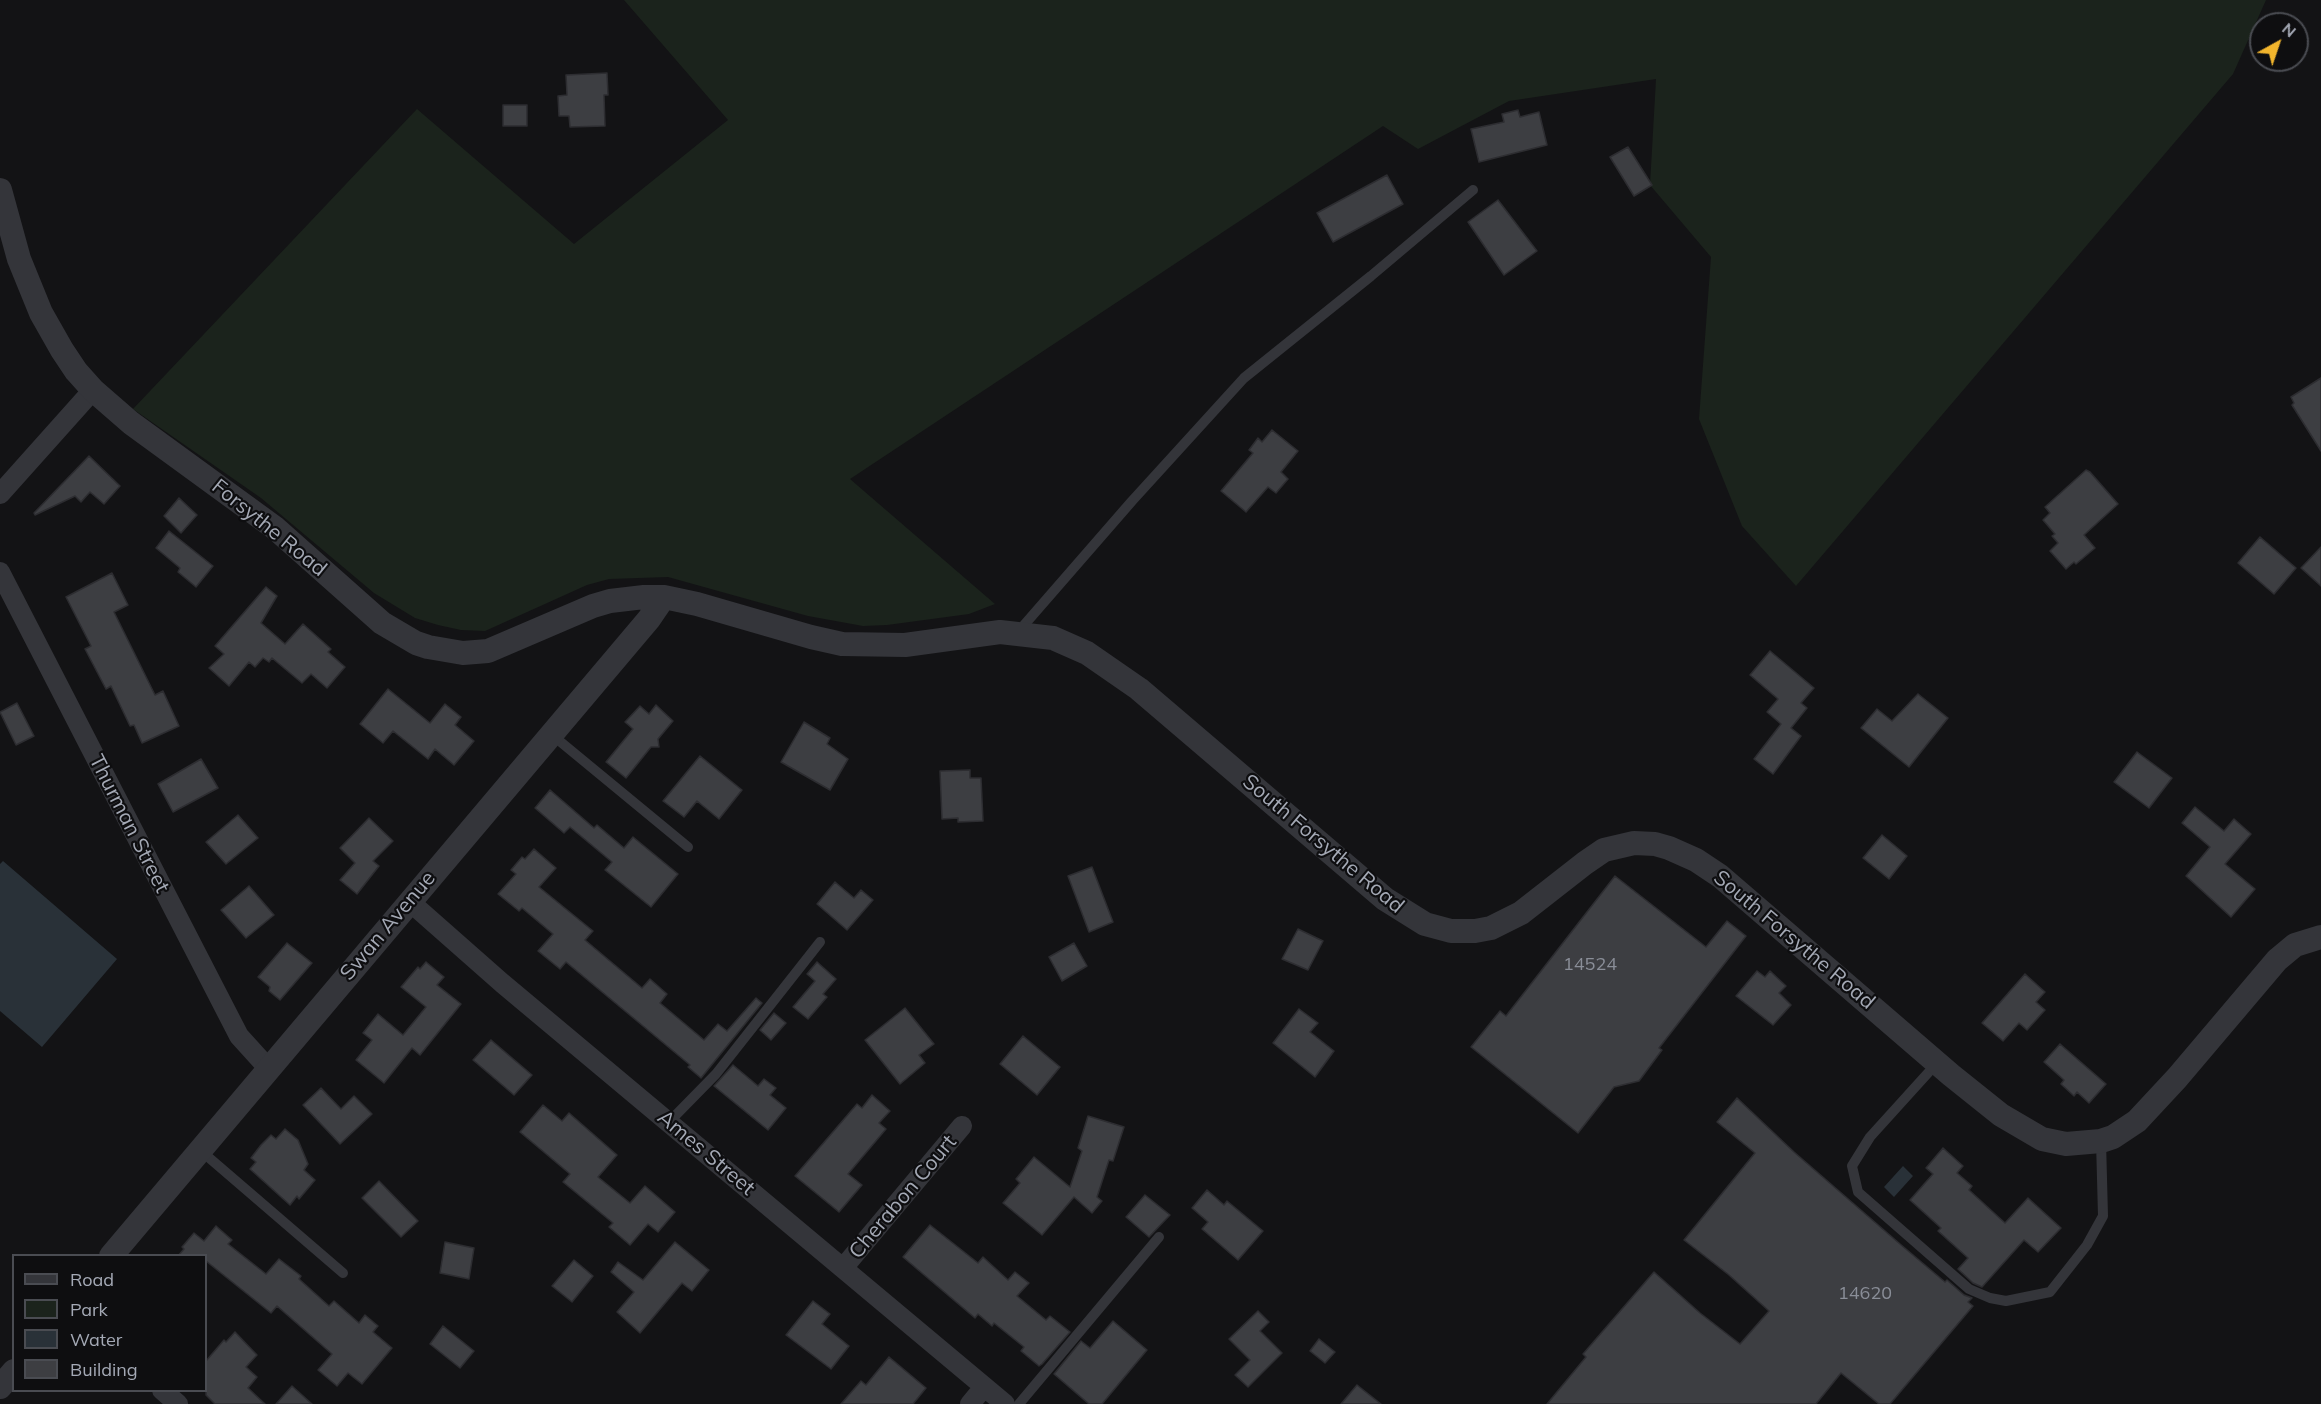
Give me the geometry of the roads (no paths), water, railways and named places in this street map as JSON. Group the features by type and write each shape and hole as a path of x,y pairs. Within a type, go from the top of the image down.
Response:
{"street":[{"name":"Forsythe Road","path":"0,190 19,259 41,313 76,371 93,390 131,423 275,528 369,613 394,631 416,643 450,652 488,651 610,601 664,597"},
{"path":"0,494 93,390"},
{"name":"Thurman Street","path":"0,572 238,1036 268,1068"},
{"name":"South Forsythe Road","path":"664,597 723,610 788,631 842,644 905,645 985,633 1017,633 1053,638 1068,644 1118,674 1166,712 1384,899 1425,924 1451,931 1475,932 1491,928 1521,913 1604,850 1634,843 1655,844 1669,848 1696,860 1733,886 2001,1115 2042,1138 2066,1144 2101,1141 2125,1130 2148,1111 2277,960 2295,945 2321,937"},
{"name":"Swan Avenue","path":"113,1254 649,619 664,597"},
{"name":"Ames Street","path":"409,901 502,983 1005,1404"},
{"name":"Cherabon Court","path":"843,1268 962,1126"},
{"path":"0,1387 12,1373"},
{"path":"970,1404 984,1387"},
{"path":"164,1392 178,1404"}],"lane":[{"path":"1017,633 1132,501 1244,378 1473,190"},
{"path":"551,734 688,847"},
{"path":"669,1122 716,1074 820,942"},
{"path":"1937,1062 1870,1137 1852,1166 1858,1191 1969,1289 2007,1301 2050,1292 2087,1245 2103,1216 2101,1141"},
{"path":"200,1150 343,1273"},
{"path":"1019,1404 1159,1237"}],"water":[{"path":"3,861 117,959 42,1047 0,1011 0,864"},
{"path":"1903,1166 1913,1176 1894,1197 1884,1187"}]}
